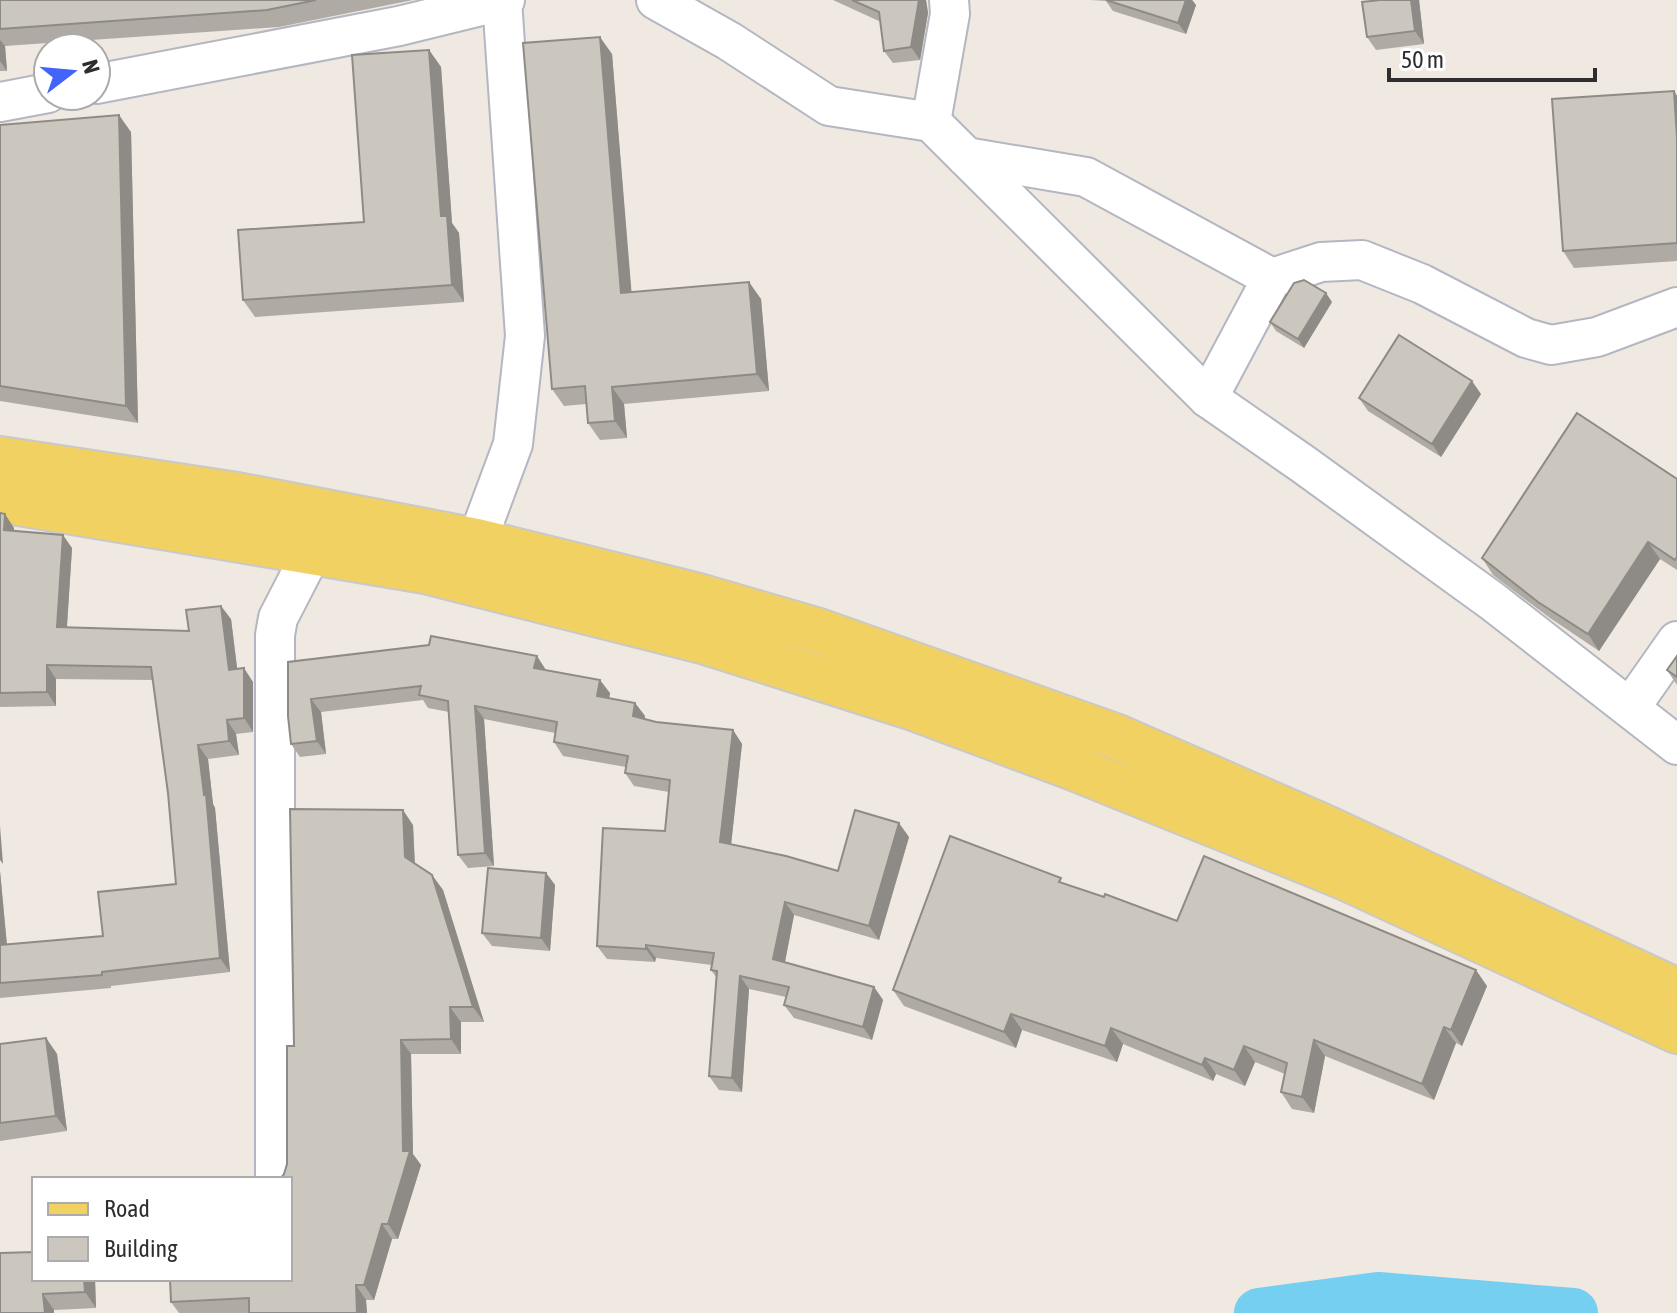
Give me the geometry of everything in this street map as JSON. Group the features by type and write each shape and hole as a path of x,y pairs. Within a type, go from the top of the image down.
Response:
{"main road":[{"path":"0,459 237,495 477,541 695,595 819,631 1115,736 1338,833 1677,991"},
{"path":"0,500 425,571 706,642 911,707 1074,768 1344,877 1677,1031"}],"street":[{"path":"112,81 399,26 503,0 525,336 513,444 477,541"},
{"path":"656,0 729,41 829,106 931,122 1208,398 1479,592 1677,745"},
{"path":"931,122 950,14 949,0"},
{"path":"0,102 32,96"},
{"path":"966,157 1086,177 1272,278"},
{"path":"1208,398 1272,278 1321,262 1362,260 1422,284 1526,338 1551,345 1597,337 1677,307"},
{"path":"275,1177 275,635 278,618 312,552"},
{"path":"1630,708 1677,641"}],"building":[{"path":"0,0 316,0 267,10 0,29"},
{"path":"852,0 919,0 911,47 884,51 879,12"},
{"path":"1106,0 1186,0 1178,23"},
{"path":"1411,0 1415,31 1367,37 1362,2"},
{"path":"600,37 621,293 749,282 757,374 612,387 615,421 588,423 585,386 552,389 523,43"},
{"path":"429,50 441,216 447,216 452,285 243,300 238,230 364,222 352,55"},
{"path":"1674,91 1677,243 1563,251 1552,99"},
{"path":"119,115 126,406 0,386 0,125"},
{"path":"1304,280 1326,293 1298,339 1270,322 1294,283"},
{"path":"1399,335 1472,381 1432,444 1359,398"},
{"path":"1577,413 1677,479 1677,557 1675,560 1648,542 1588,634 1538,602 1482,558"},
{"path":"0,513 5,514 4,530 63,535 57,627 189,631 186,610 221,606 229,670 244,668 244,718 227,720 229,741 198,745 206,794 220,958 102,972 102,975 0,983 0,945 103,936 98,892 176,884 168,793 151,667 47,665 47,692 0,693"},
{"path":"431,636 537,656 534,668 600,680 597,696 635,703 633,716 656,722 733,730 720,842 838,871 855,810 899,823 869,926 785,902 773,959 874,987 863,1027 784,1005 789,987 740,976 732,1078 709,1076 717,971 711,970 714,953 646,945 646,949 597,946 603,828 665,831 670,780 625,773 628,756 554,742 557,722 475,706 485,853 458,855 448,701 419,695 421,686 311,699 317,741 291,744 288,662 429,645"},
{"path":"1677,656 1677,677 1667,670"},
{"path":"290,809 403,810 405,857 432,875 473,1007 450,1007 451,1039 401,1040 403,1151 410,1151 388,1224 382,1224 364,1285 356,1285 357,1313 249,1313 249,1298 171,1302 170,1281 292,1281 292,1177 282,1177 287,1164 287,1046 294,1046"},
{"path":"950,836 1061,878 1059,882 1104,897 1105,894 1177,921 1204,856 1476,970 1451,1030 1444,1027 1422,1084 1314,1040 1302,1097 1281,1092 1287,1063 1244,1046 1234,1070 1205,1058 1202,1065 1111,1028 1105,1046 1011,1014 1004,1032 893,990"},
{"path":"488,868 546,873 541,938 482,933"},
{"path":"46,1038 56,1116 0,1123 0,1044"},
{"path":"32,1252 32,1281 84,1281 85,1292 43,1294 45,1313 0,1313 0,1253"}],"waterway":[{"path":"1259,1313 1378,1297 1573,1313"}]}
